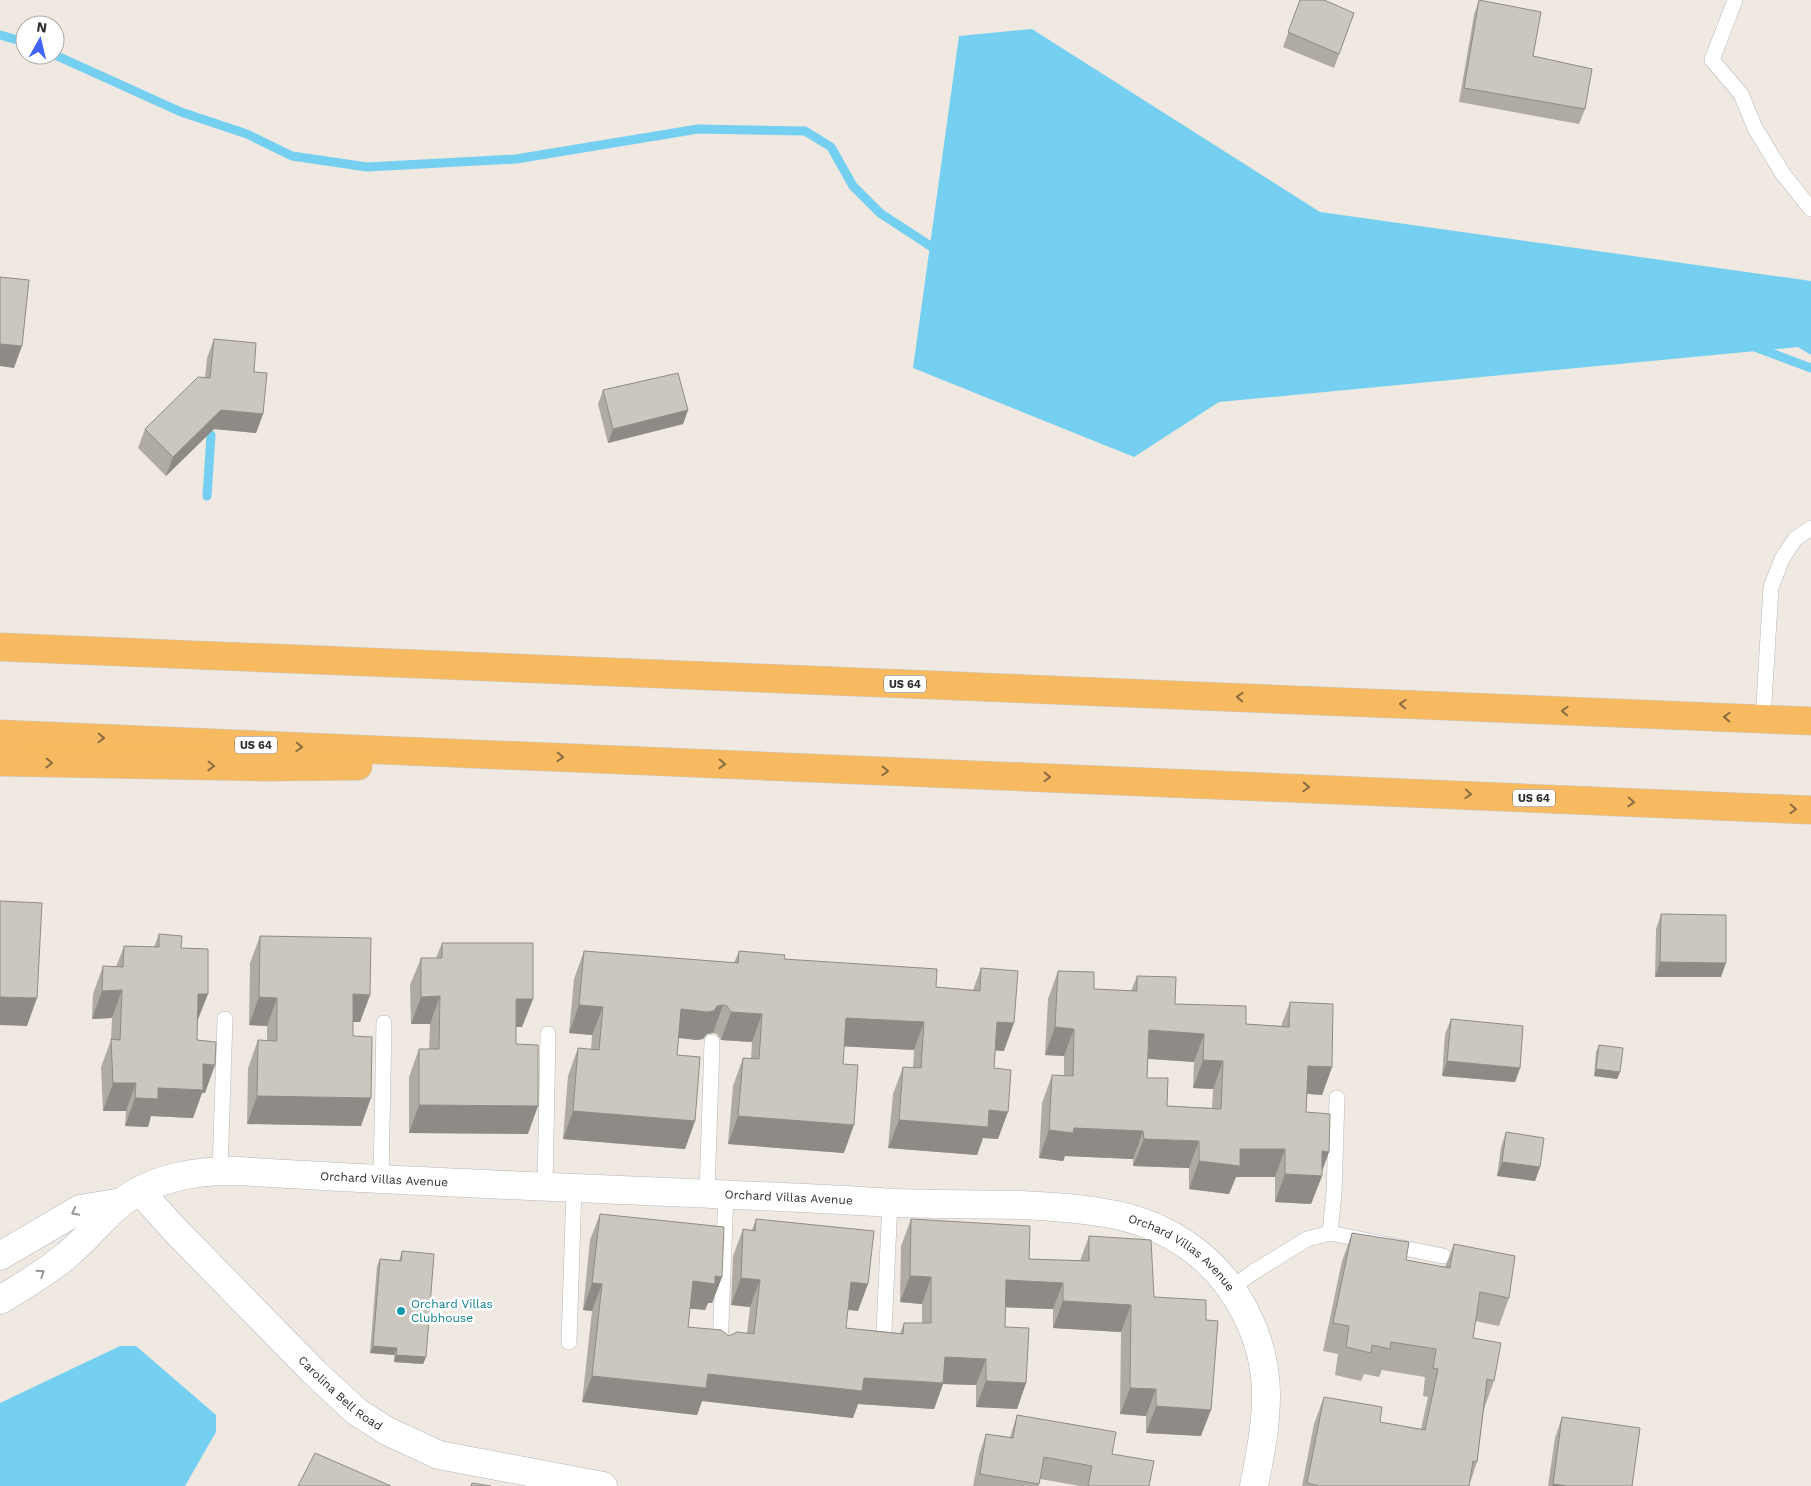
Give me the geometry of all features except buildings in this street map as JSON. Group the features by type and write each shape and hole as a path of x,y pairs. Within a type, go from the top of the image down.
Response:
{"highway":[{"name":"US 64","path":"0,647 1811,721"},
{"name":"US 64","path":"0,734 1811,810"},
{"path":"0,762 283,767 355,766 511,755"}],"street":[{"name":"Orchard Villas Avenue","path":"0,1256 80,1209 131,1196 176,1177 220,1171 716,1193 890,1203 1069,1208 1130,1219 1167,1233 1196,1252 1232,1288 1257,1338 1265,1377 1265,1427 1254,1486"},
{"name":"Orchard Villas Avenue","path":"0,1300 66,1256 131,1196"},
{"name":"Carolina Bell Road","path":"131,1196 174,1230 314,1372 357,1412 387,1431 439,1455 603,1486"}],"lane":[{"path":"1734,0 1712,60 1741,94 1755,128 1774,159 1811,209"},
{"path":"1763,719 1770,587 1782,559 1795,539 1811,528"},
{"path":"220,1171 225,1019"},
{"path":"381,1179 384,1022"},
{"path":"545,1186 548,1034"},
{"path":"712,1042 720,1353"},
{"path":"1330,1233 1334,1193 1336,1098"},
{"path":"568,1342 574,1188"},
{"path":"882,1351 890,1203"},
{"path":"1232,1288 1252,1273 1307,1239 1330,1233 1443,1256"}],"water":[{"path":"1032,29 1320,212 1811,281 1811,355 1798,347 1219,402 1134,457 913,368 959,36"},
{"path":"120,1346 136,1346 216,1415 216,1432 185,1486 0,1486 0,1403"}],"waterway":[{"path":"0,35 15,39"},
{"path":"65,60 181,112 247,134 292,156 367,167 516,159 698,129 805,131 831,147 853,186 880,213 938,251"},
{"path":"1755,347 1811,368"},
{"path":"207,496 211,435"}],"place":[{"name":"Orchard Villas Clubhouse","path":"401,1311"}]}
